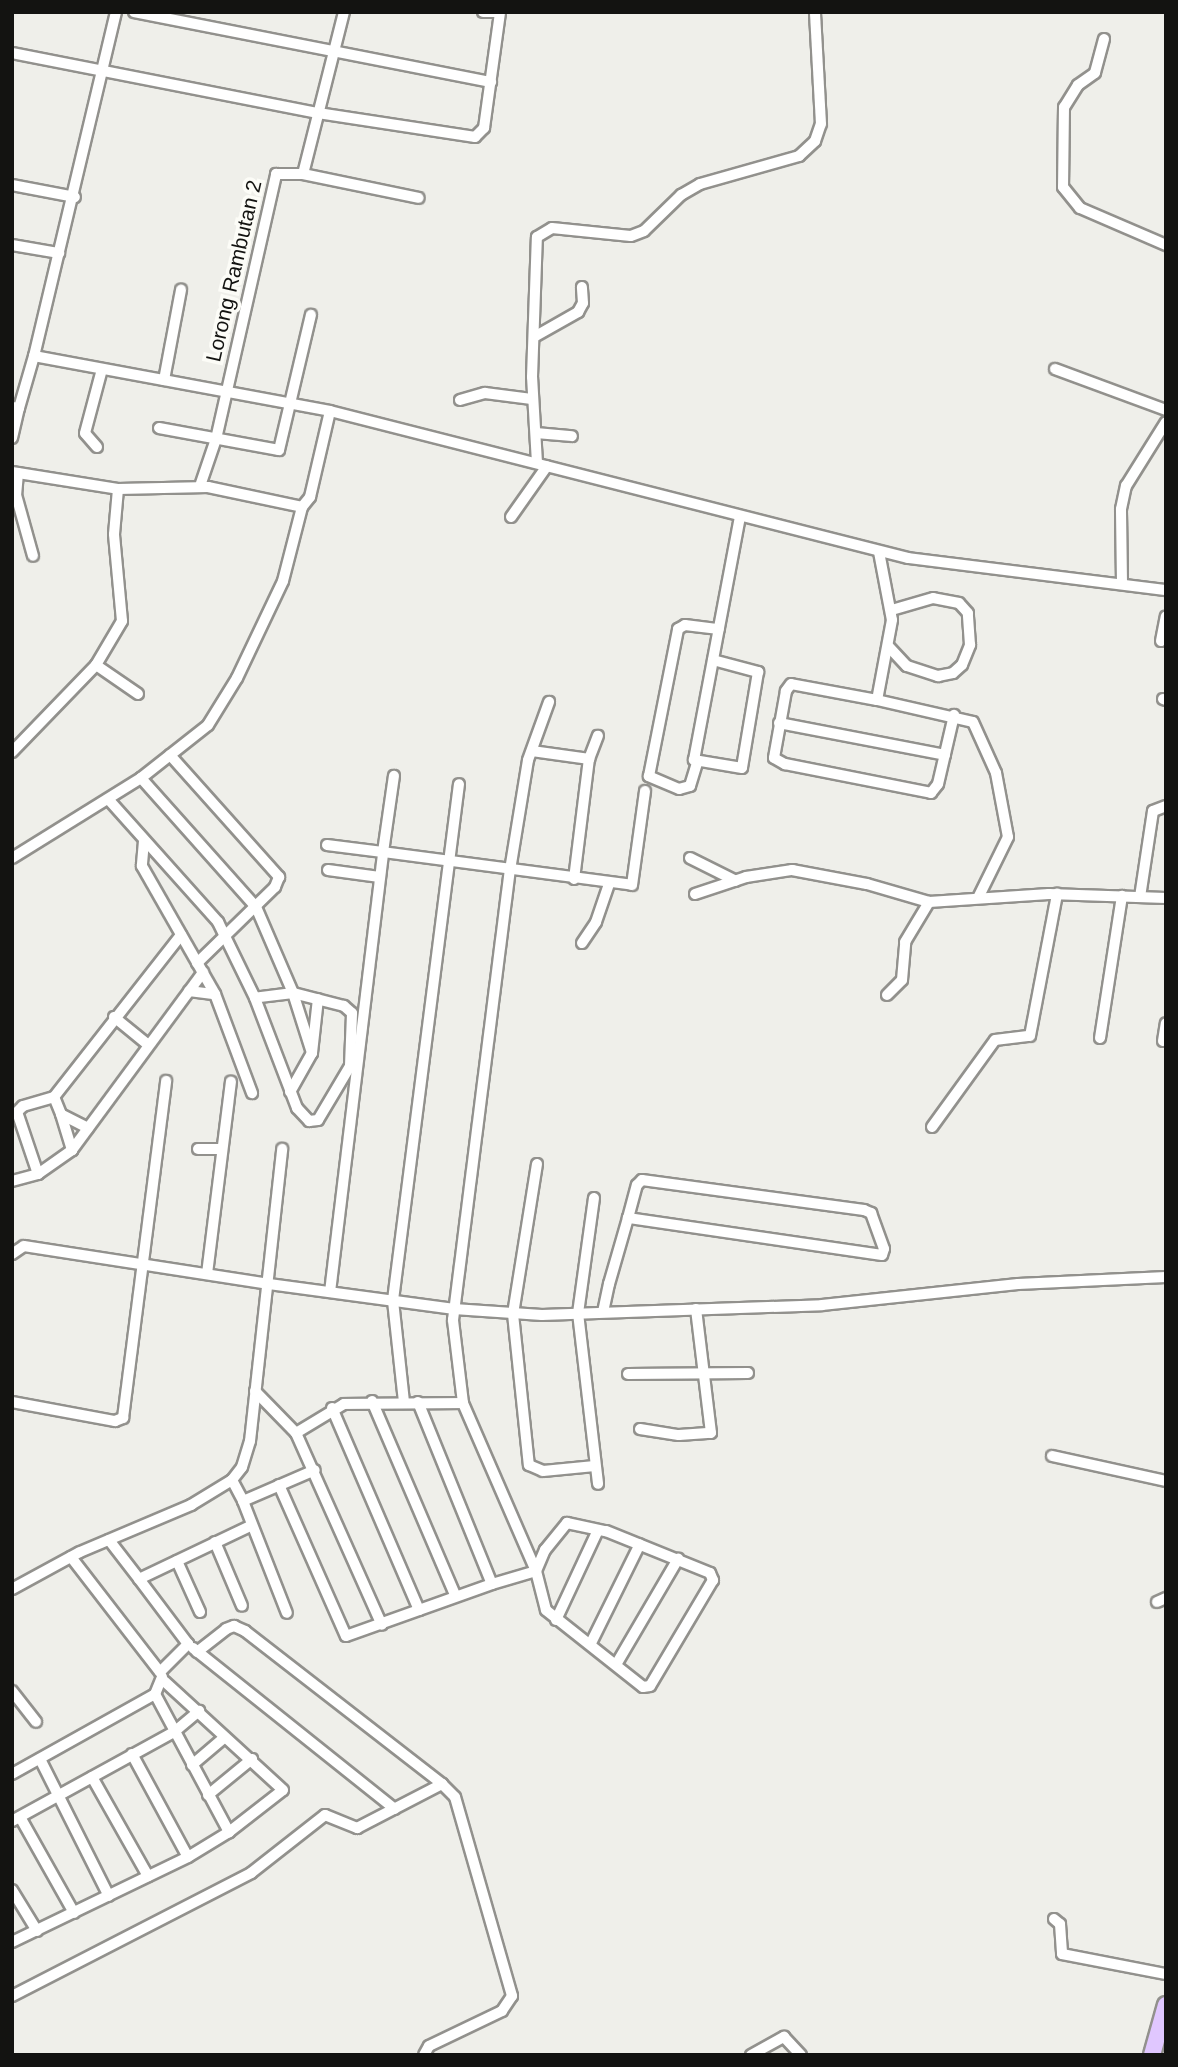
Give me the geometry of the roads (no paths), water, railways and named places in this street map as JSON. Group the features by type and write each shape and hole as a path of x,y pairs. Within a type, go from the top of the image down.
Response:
{"highway":[{"path":"1152,2055 1166,2005"},
{"path":"1160,2055 1166,2034"}],"street":[{"path":"12,438 16,408 34,356 75,197 117,12"},
{"path":"134,12 335,49 491,82"},
{"path":"203,26 207,12"},
{"path":"303,174 344,12"},
{"path":"12,53 318,113 475,137 484,128 500,12 483,12"},
{"path":"510,517 542,464 532,398 537,237 545,229 631,236 644,231 681,195 700,184 786,162 815,141 821,124 816,12"},
{"path":"1104,39 1096,74 1078,85 1064,107 1063,187 1080,208 1166,245"},
{"name":"Lorong Rambutan 2","path":"200,486 216,439 275,176 303,174 419,198"},
{"path":"12,185 75,197"},
{"path":"12,245 60,253"},
{"path":"534,337 578,312 583,303 582,287"},
{"path":"164,380 181,290"},
{"path":"159,428 279,450 311,315"},
{"path":"34,356 227,389 330,411 879,552 1166,590"},
{"path":"97,447 85,433 102,369"},
{"path":"1055,369 1166,410"},
{"path":"460,400 485,393 532,398"},
{"path":"12,858 141,778 222,708 283,581 302,507 310,497 330,411"},
{"path":"1122,583 1121,509 1126,486 1166,422"},
{"path":"536,433 572,436"},
{"path":"33,556 16,495 15,472 118,489 200,486 302,507"},
{"path":"12,752 96,665 122,617 114,534 118,489"},
{"path":"719,629 685,625 678,629 649,776 679,789 690,786 697,763 695,755 719,629 740,516"},
{"path":"877,700 889,647 892,610 879,552"},
{"path":"889,647 907,666 938,676 953,673 962,665 971,636 968,614 959,603 933,598 892,610"},
{"path":"1161,642 1166,617"},
{"path":"697,763 742,768 758,676 752,669 713,660"},
{"path":"96,665 138,694"},
{"path":"954,715 936,790 927,793 780,763 774,753 779,723 791,684 954,715 978,728 1006,810 1008,836 979,897"},
{"path":"279,1485 343,1633 349,1637 455,1595 536,1571 563,1525 598,1530 640,1544 710,1573 713,1580 650,1686 643,1687 617,1663 556,1620 542,1603 536,1571 463,1403 454,1309 510,870 532,751 550,702"},
{"path":"779,723 945,755"},
{"path":"574,879 589,759 598,736"},
{"path":"532,751 589,759"},
{"path":"12,1181 38,1174 72,1150 147,1044 189,991 200,968 226,934 275,887 278,873 170,755"},
{"path":"330,1292 394,776"},
{"path":"141,778 256,907 293,993 312,1053"},
{"path":"404,1402 393,1300 459,783"},
{"path":"327,845 609,884 632,884 636,880 645,791"},
{"path":"109,800 226,934 255,998 290,1092 304,1118 318,1120 350,1066 352,1013 344,1006 293,993 255,998"},
{"path":"1140,897 1153,811 1166,806"},
{"path":"144,841 142,866 215,994 252,1093"},
{"path":"690,858 736,881"},
{"path":"328,870 380,877"},
{"path":"695,894 736,881 792,870 867,884 929,902 1048,894 1166,898"},
{"path":"582,943 596,922 609,884"},
{"path":"932,1127 995,1040 1030,1035 1053,934 1048,894"},
{"path":"1100,1038 1122,896"},
{"path":"887,995 902,980 905,942 929,902"},
{"path":"38,1174 17,1112 23,1106 54,1097 114,1017 181,935"},
{"path":"189,991 215,994"},
{"path":"290,1092 312,1053 318,999"},
{"path":"114,1017 147,1044"},
{"path":"1163,1041 1166,1023"},
{"path":"12,1402 115,1421 123,1418 166,1081"},
{"path":"207,1274 231,1081"},
{"path":"54,1097 72,1150"},
{"path":"61,1114 88,1128"},
{"path":"198,1149 222,1149"},
{"path":"12,1589 71,1557 191,1505 232,1480 249,1449 282,1149"},
{"path":"537,1164 513,1314 529,1465 542,1471 595,1466"},
{"path":"603,1312 628,1218 637,1185 645,1179 864,1210 871,1213 885,1244 881,1255 628,1218"},
{"path":"594,1198 578,1313 598,1484"},
{"path":"12,1254 24,1246 269,1284 454,1309 513,1314 822,1305 1076,1280 1166,1277"},
{"path":"640,1429 709,1435 712,1424 696,1309"},
{"path":"628,1374 748,1373"},
{"path":"255,1391 296,1433 382,1625"},
{"path":"296,1433 332,1408 372,1401 463,1403"},
{"path":"372,1401 455,1595"},
{"path":"418,1402 492,1584"},
{"path":"332,1408 419,1610"},
{"path":"1052,1456 1166,1481"},
{"path":"243,1501 314,1470"},
{"path":"232,1480 243,1501 287,1613"},
{"path":"139,1579 252,1525"},
{"path":"556,1620 598,1530"},
{"path":"109,1540 193,1648 394,1809"},
{"path":"215,1542 242,1606"},
{"path":"591,1643 640,1544"},
{"path":"12,1942 188,1857 229,1832 283,1790 162,1676 71,1557"},
{"path":"617,1663 678,1559"},
{"path":"177,1561 200,1612"},
{"path":"12,1774 155,1694 162,1676 193,1648 234,1626 245,1632 442,1784 455,1797 512,1996 502,2011 429,2046 424,2055"},
{"path":"12,1691 36,1722"},
{"path":"155,1694 229,1832"},
{"path":"74,1913 16,1819 174,1732 199,1711"},
{"path":"192,1765 225,1737"},
{"path":"132,1754 188,1857"},
{"path":"40,1759 109,1896"},
{"path":"208,1795 252,1759"},
{"path":"92,1777 148,1876"},
{"path":"12,1996 251,1873 325,1815 357,1828 442,1784"},
{"path":"12,1890 37,1931"},
{"path":"1054,1919 1060,1924 1062,1954 1166,1974"},
{"path":"751,2055 784,2037 801,2055"}]}
